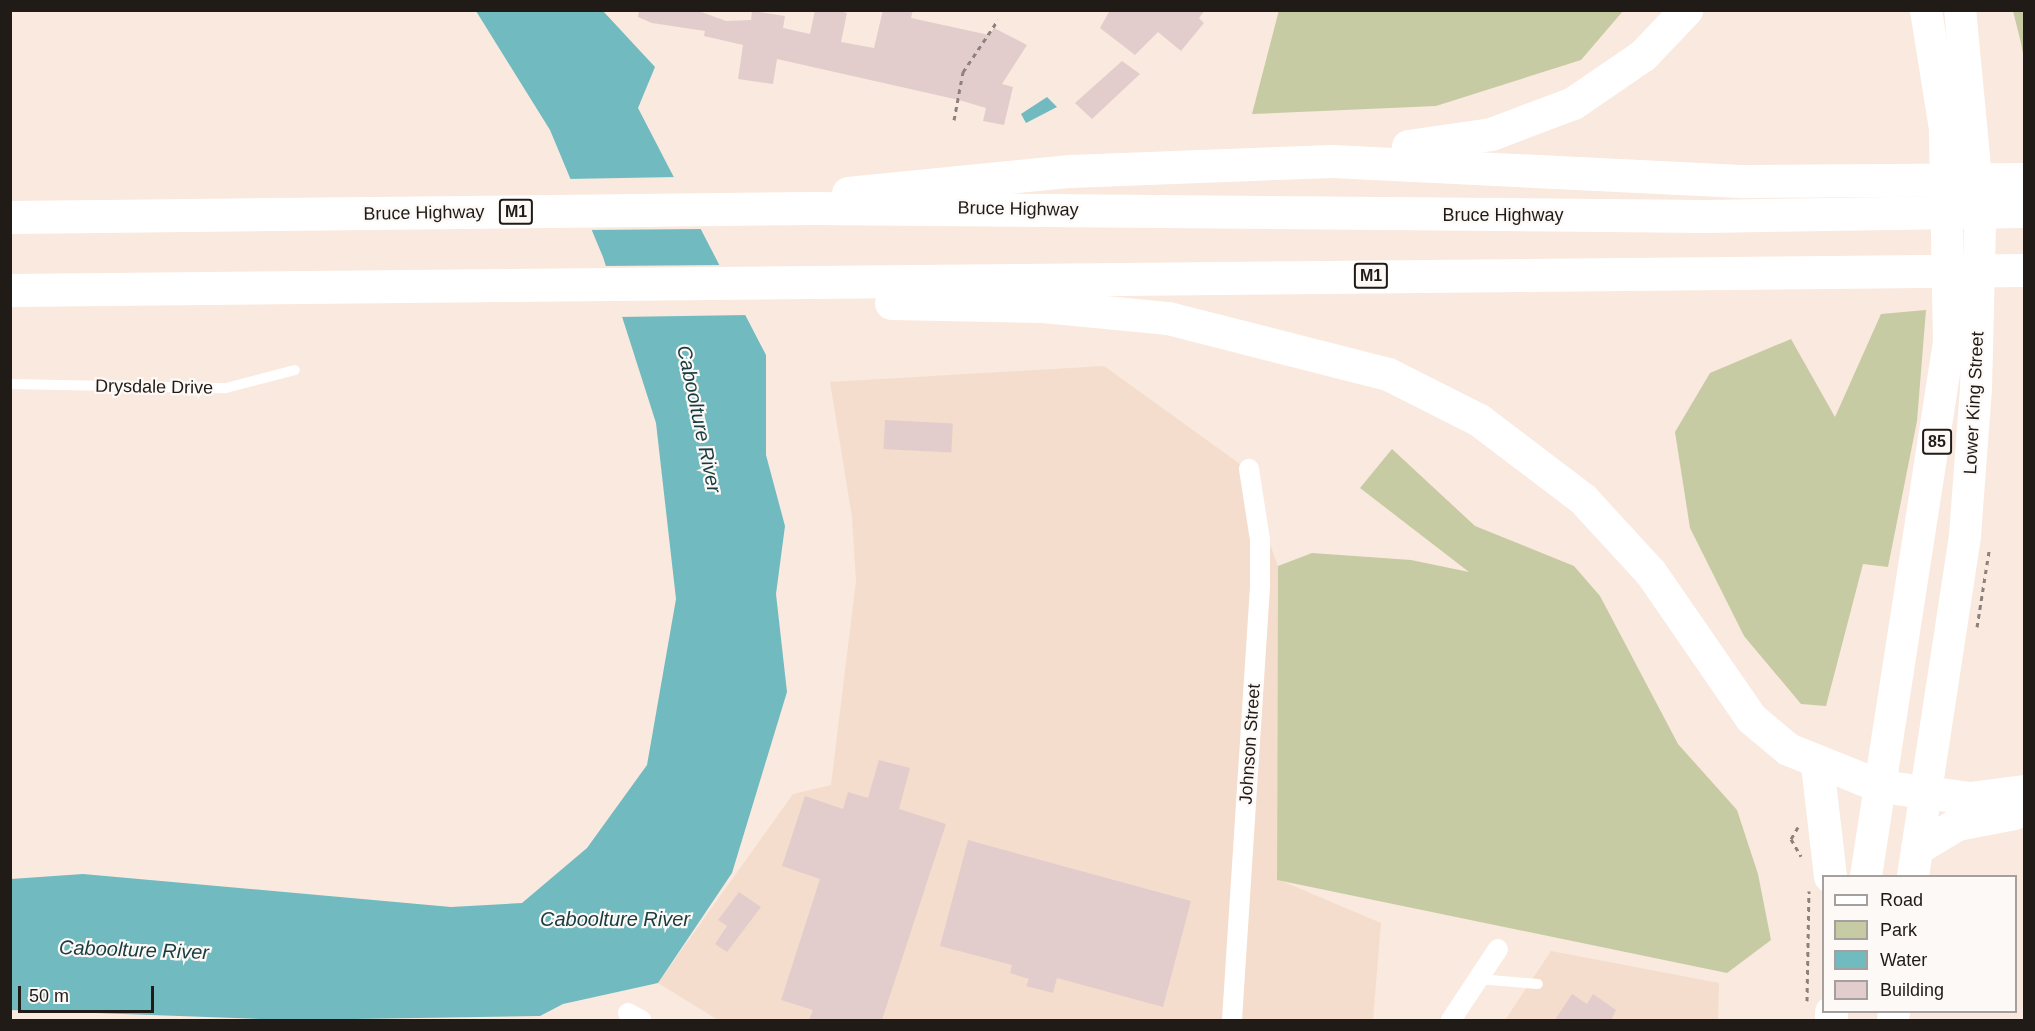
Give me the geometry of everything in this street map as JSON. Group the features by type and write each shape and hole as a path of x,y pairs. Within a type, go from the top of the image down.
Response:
{"highway":[{"path":"1332,161 1364,148 1491,134 1539,118 1617,75 1686,10"},
{"path":"813,208 858,188 1149,166 1332,161 1746,181 2025,179"},
{"name":"Bruce Highway","path":"10,217 813,208 1684,216 2025,211"},
{"name":"M1","path":"10,290 2025,270"},
{"path":"816,282 853,302 1043,306 1168,318 1318,353 1426,392 1510,441 1583,499 1651,573 1751,718 1788,749 1817,765 1880,786 1970,798 2025,791"},
{"path":"1817,765 1830,875"},
{"path":"1915,862 1957,824 2025,810"}],"main road":[{"name":"Lower King Street","path":"1926,10 1962,166"},
{"name":"Lower King Street","path":"1915,862 1966,526 1960,10"},
{"name":"Lower King Street","path":"1880,786 1940,424 1965,303"},
{"name":"85","path":"1866,875 1880,786"}],"street":[{"name":"Johnson Street","path":"1232,1020 1260,585 1260,540 1249,469"},
{"path":"1451,1020 1498,949"}],"lane":[{"name":"Drysdale Drive","path":"10,384 226,388 295,370"},
{"path":"1478,979 1538,984"}],"path":[{"path":"954,120 963,72 998,20"}],"shaded area":[{"path":"1104,366 1240,464 1278,566 1277,879 1381,923 1373,1020 718,1020 658,983 793,794 831,785 856,581 852,517 830,382"},
{"path":"1551,951 1719,983 1718,1020 1505,1020"}],"green space":[{"path":"1279,10 1623,11 1581,60 1436,106 1252,114"},
{"path":"2013,11 2024,11 2024,59 2021,43"},
{"path":"1926,310 1917,421 1888,567 1863,564 1826,706 1801,704 1744,636 1690,528 1675,432 1710,373 1791,339 1835,417 1881,314"},
{"path":"1392,449 1475,526 1574,566 1600,596 1678,744 1737,810 1758,874 1771,940 1727,973 1277,880 1278,566 1312,553 1411,560 1469,572 1360,488"}],"water":[{"name":"Caboolture River","path":"476,11 603,11 655,67 638,108 766,355 766,455 785,526 776,594 787,692 732,873 658,983 563,1004 540,1016 291,1020 11,1010 11,879 83,874 451,907 522,903 587,848 647,765 676,599 656,423 603,257 550,130"},
{"path":"1047,97 1057,107 1026,123 1021,114"}],"pier":[{"path":"677,177 704,229 588,230 567,179"},
{"path":"723,265 749,315 618,317 602,266"}],"building":[{"path":"639,10 696,10 726,21 751,20 752,11 785,16 783,28 810,34 815,10 836,10 847,13 841,42 874,48 883,10 913,10 911,18 989,35 994,28 1027,45 1002,84 1013,87 1004,125 983,121 986,108 959,100 777,59 773,84 738,79 743,45 704,36 705,31 652,23 638,17"},
{"path":"1110,10 1205,10 1199,18 1204,23 1181,51 1158,32 1135,55 1100,28"},
{"path":"1122,61 1140,74 1092,119 1075,103"},
{"path":"885,420 953,424 951,453 883,449"},
{"path":"879,760 910,768 899,809 946,824 882,1020 809,1020 813,1010 781,1000 820,879 782,866 805,796 843,809 848,792 868,798"},
{"path":"968,840 1191,901 1163,1007 1057,978 1053,993 1026,986 1029,979 1010,973 1012,965 940,946"},
{"path":"739,892 761,907 727,952 715,944 727,926 718,920"},
{"path":"1572,994 1587,1004 1593,994 1616,1010 1611,1020 1555,1020"}]}
